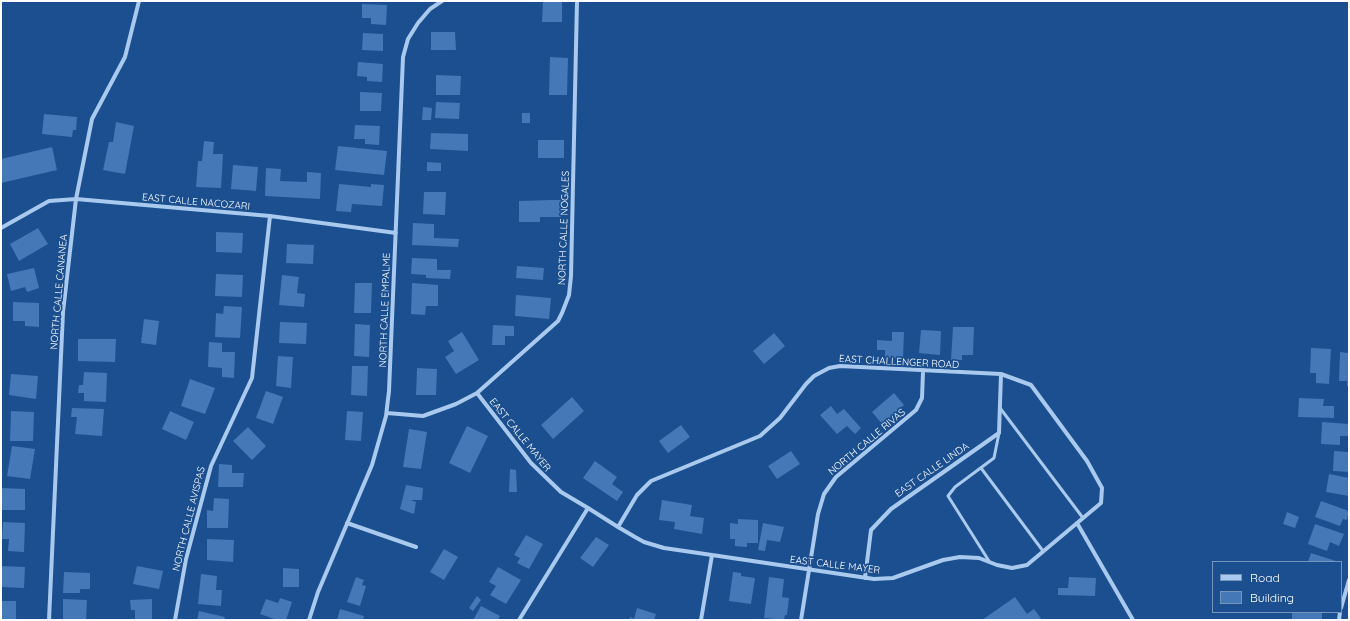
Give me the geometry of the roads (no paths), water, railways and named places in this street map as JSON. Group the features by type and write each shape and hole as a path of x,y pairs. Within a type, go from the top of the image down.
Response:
{"street":[{"name":"NORTH CALLE CANANEA","path":"49,620 63,312 76,200 92,119 125,57 139,1"},
{"name":"NORTH CALLE EMPALME","path":"309,620 318,592 372,465 387,413 403,57 408,39 418,23 430,10 442,1"},
{"name":"NORTH CALLE NOGALES","path":"387,413 412,416 428,415 477,393 558,321 569,295 571,276 577,1"},
{"name":"EAST CALLE NACOZARI","path":"1,228 49,200 76,200 270,216 396,233"},
{"name":"NORTH CALLE AVISPAS","path":"175,620 186,559 211,466 252,378 270,216"},
{"name":"EAST CHALLENGER ROAD","path":"618,527 637,495 647,484 655,478 760,436 777,422 806,384 819,373 840,366 923,372 1001,374"},
{"name":"NORTH CALLE RIVAS","path":"801,620 819,507 827,488 842,473 916,410 922,398 923,372"},
{"name":"EAST CALLE MAYER","path":"477,393 531,463 545,478 561,492 635,537 654,545 712,555 865,578 893,578 943,560 960,557 979,558 1012,568 1027,565 1101,503 1102,488 1087,461 1031,385 1001,374"},
{"path":"999,433 1001,374"},
{"name":"EAST CALLE LINDA","path":"865,578 871,530 891,508 999,433"},
{"path":"519,620 588,508"},
{"path":"347,523 416,547"},
{"path":"1077,523 1133,620"},
{"path":"701,620 712,555"},
{"path":"1342,604 1349,580"}],"lane":[{"path":"1000,408 1083,518"},
{"path":"989,562 948,496 954,487 994,458 999,433"},
{"path":"981,468 1043,551"}]}
